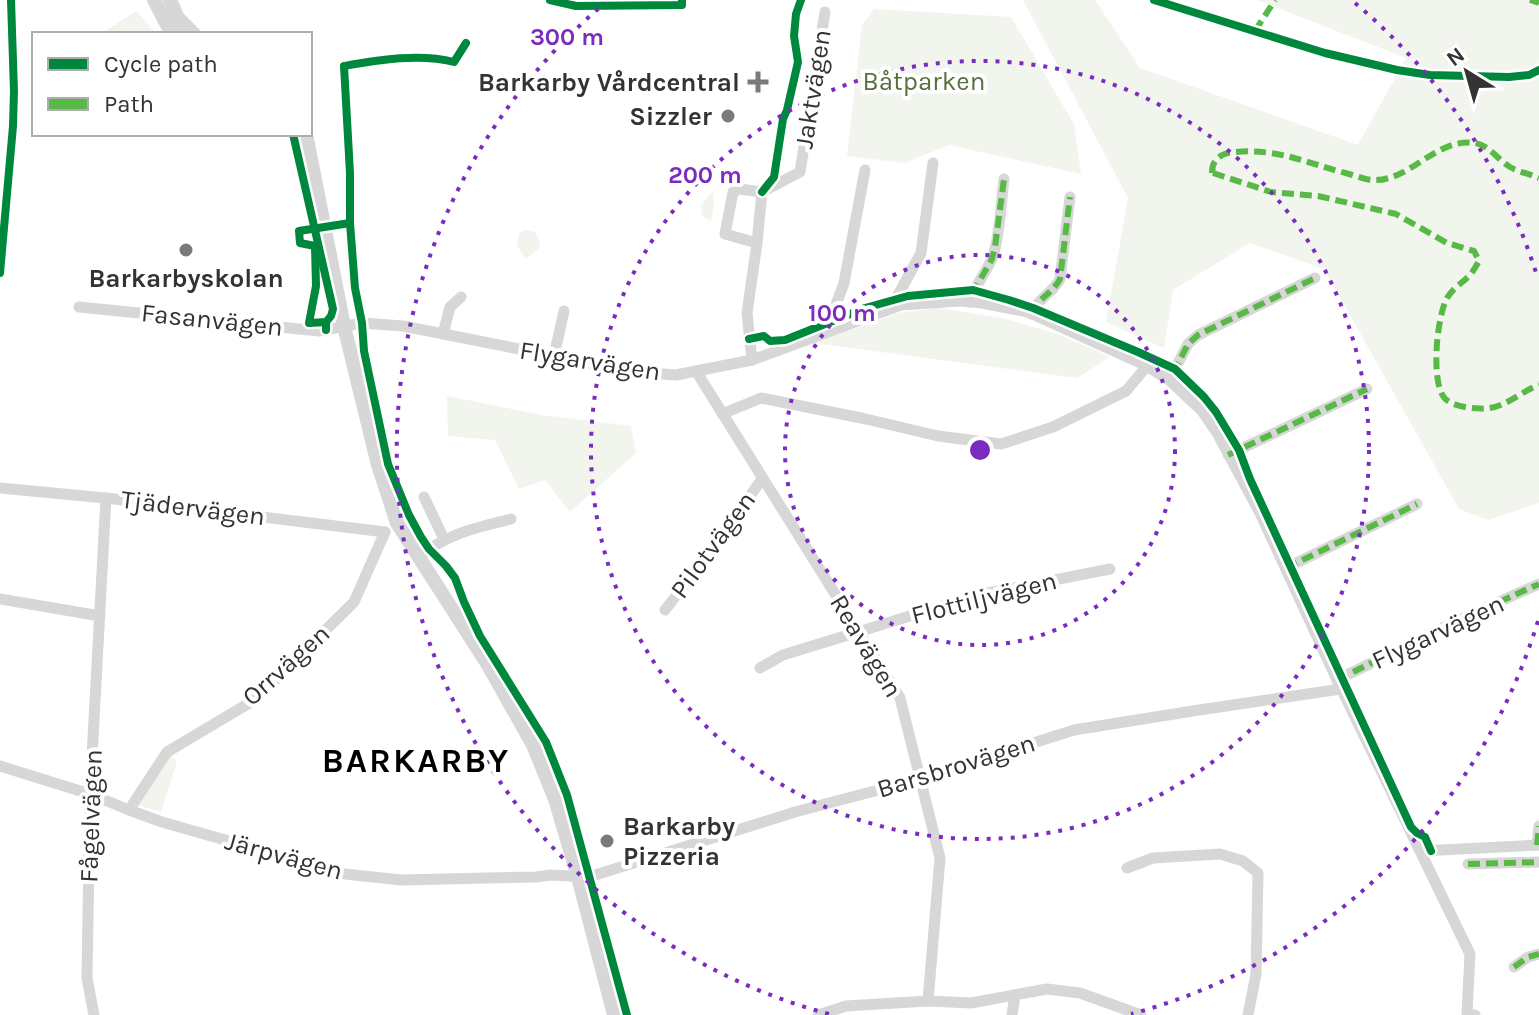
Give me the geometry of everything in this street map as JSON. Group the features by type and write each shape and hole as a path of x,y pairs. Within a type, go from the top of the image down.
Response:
{"street":[{"path":"154,0 174,32"},
{"path":"170,0 178,18 192,32"},
{"name":"Jaktvägen","path":"757,243 725,234 733,192 739,189 762,192 800,172 825,12"},
{"path":"306,136 344,326 391,528 419,557 488,665 533,745 555,799 614,1015"},
{"path":"901,305 897,297 921,253 933,163"},
{"path":"832,330 830,321 844,283 865,170"},
{"path":"969,302 992,259 1004,179"},
{"path":"752,360 747,313 762,192"},
{"path":"1031,314 1034,306 1056,287 1060,279 1070,197"},
{"path":"1169,380 1188,344 1198,335 1315,278"},
{"path":"443,334 450,307 461,297"},
{"name":"Flygarvägen","path":"344,326 362,323 403,326 635,372 676,375 752,360 901,305 969,302 1031,314 1147,366 1169,380 1202,411 1260,513 1339,685 1470,954 1469,1014"},
{"name":"Fasanvägen","path":"79,307 319,331 344,326"},
{"path":"554,356 564,311"},
{"path":"722,414 761,398 938,436 1001,444 1053,427 1126,391 1147,366"},
{"name":"Reavägen","path":"696,371 900,698 940,858 928,1001"},
{"path":"1228,455 1367,389"},
{"name":"Pilotvägen","path":"665,610 762,479"},
{"name":"Tjädervägen","path":"0,488 391,528"},
{"path":"424,497 444,539"},
{"name":"Fågelvägen","path":"94,1015 87,978 90,794 106,498"},
{"path":"1286,568 1417,504"},
{"path":"419,557 460,532 511,519"},
{"name":"Orrvägen","path":"129,810 167,752 256,699 354,602 391,528"},
{"name":"Flottiljvägen","path":"760,668 783,655 978,595 1110,569"},
{"name":"Flygarvägen","path":"1339,685 1452,623 1539,584"},
{"path":"0,599 100,616"},
{"name":"Barsbrovägen","path":"578,877 589,877 795,812 920,779 1074,730 1339,685"},
{"name":"Järpvägen","path":"0,766 90,794 162,822 345,874 401,880 550,875 578,877"},
{"path":"1420,851 1538,845 1539,826"},
{"path":"1127,868 1153,858 1220,854 1243,861 1258,873 1256,974 1248,1015"},
{"path":"1468,864 1539,862"},
{"path":"1514,967 1528,957 1539,954"},
{"path":"818,1015 846,1006 928,1001 971,1003 1047,989 1080,993 1141,1015"},
{"path":"1012,1015 1015,995"}],"green space":[{"path":"1023,0 1095,0 1140,68 1358,145 1406,58 1257,0 1539,0 1539,503 1488,520 1459,509 1324,269 1250,243 1173,290 1164,348 1106,322 1128,198"},
{"name":"Båtparken","path":"874,9 1011,17 1074,124 1081,174 949,145 905,163 847,156 862,25"},
{"path":"136,11 155,32 108,32"},
{"path":"713,191 711,221 702,216 701,205"},
{"path":"524,230 535,232 540,247 526,259 517,246 519,234"},
{"path":"939,308 1002,318 1058,334 1110,357 1077,378 814,343 899,313"},
{"path":"447,396 542,415 631,426 636,453 570,512 545,480 519,489 495,440 448,436"},
{"path":"171,756 177,761 161,812 137,805"}],"marked path":[{"path":"1255,31 1275,0"},
{"path":"1530,0 1539,3"},
{"path":"1212,173 1216,160 1222,155 1251,151 1294,158 1367,179 1386,179 1448,147 1475,143 1510,167 1539,178"},
{"path":"1213,173 1271,192 1318,196 1396,214 1447,243 1474,251 1479,261 1447,298 1440,319 1436,362 1443,396 1457,405 1489,408 1539,385"},
{"path":"972,294 992,259 1004,179"},
{"path":"1031,314 1060,279 1070,197"},
{"path":"1173,373 1188,344 1198,335 1315,278"},
{"path":"1228,455 1367,389"},
{"path":"1286,568 1417,504"},
{"path":"1337,680 1539,584"},
{"path":"1537,845 1539,826"},
{"path":"1468,864 1539,862"},
{"path":"1514,967 1528,957 1539,954"}],"cycle path":[{"path":"0,273 13,126 11,0"},
{"path":"550,0 576,6 682,5 682,0"},
{"path":"762,192 774,177 783,119 798,62 794,36 801,0"},
{"path":"1154,0 1325,53 1397,70 1430,75 1509,77 1529,75 1539,70"},
{"path":"466,43 454,62 413,58 344,66 350,223 364,351 388,464 409,515 429,549 455,578 480,636 546,742 567,795 627,1015"},
{"path":"293,136 333,309 326,322"},
{"path":"326,330 326,322 309,323 316,286 315,246 300,243 299,231 350,223"},
{"path":"749,339 764,336 770,341 785,340 865,308 908,296 973,290 1033,308 1175,369 1216,412 1239,450 1411,827 1425,837 1431,851"}],"place":[{"name":"Barkarby Vårdcentral","path":"758,82"},
{"name":"Sizzler","path":"728,116"},
{"name":"Barkarbyskolan","path":"186,250"},
{"name":"Barkarby Pizzeria","path":"607,841"}],"district":[{"name":"BARKARBY","path":"416,761"}]}
